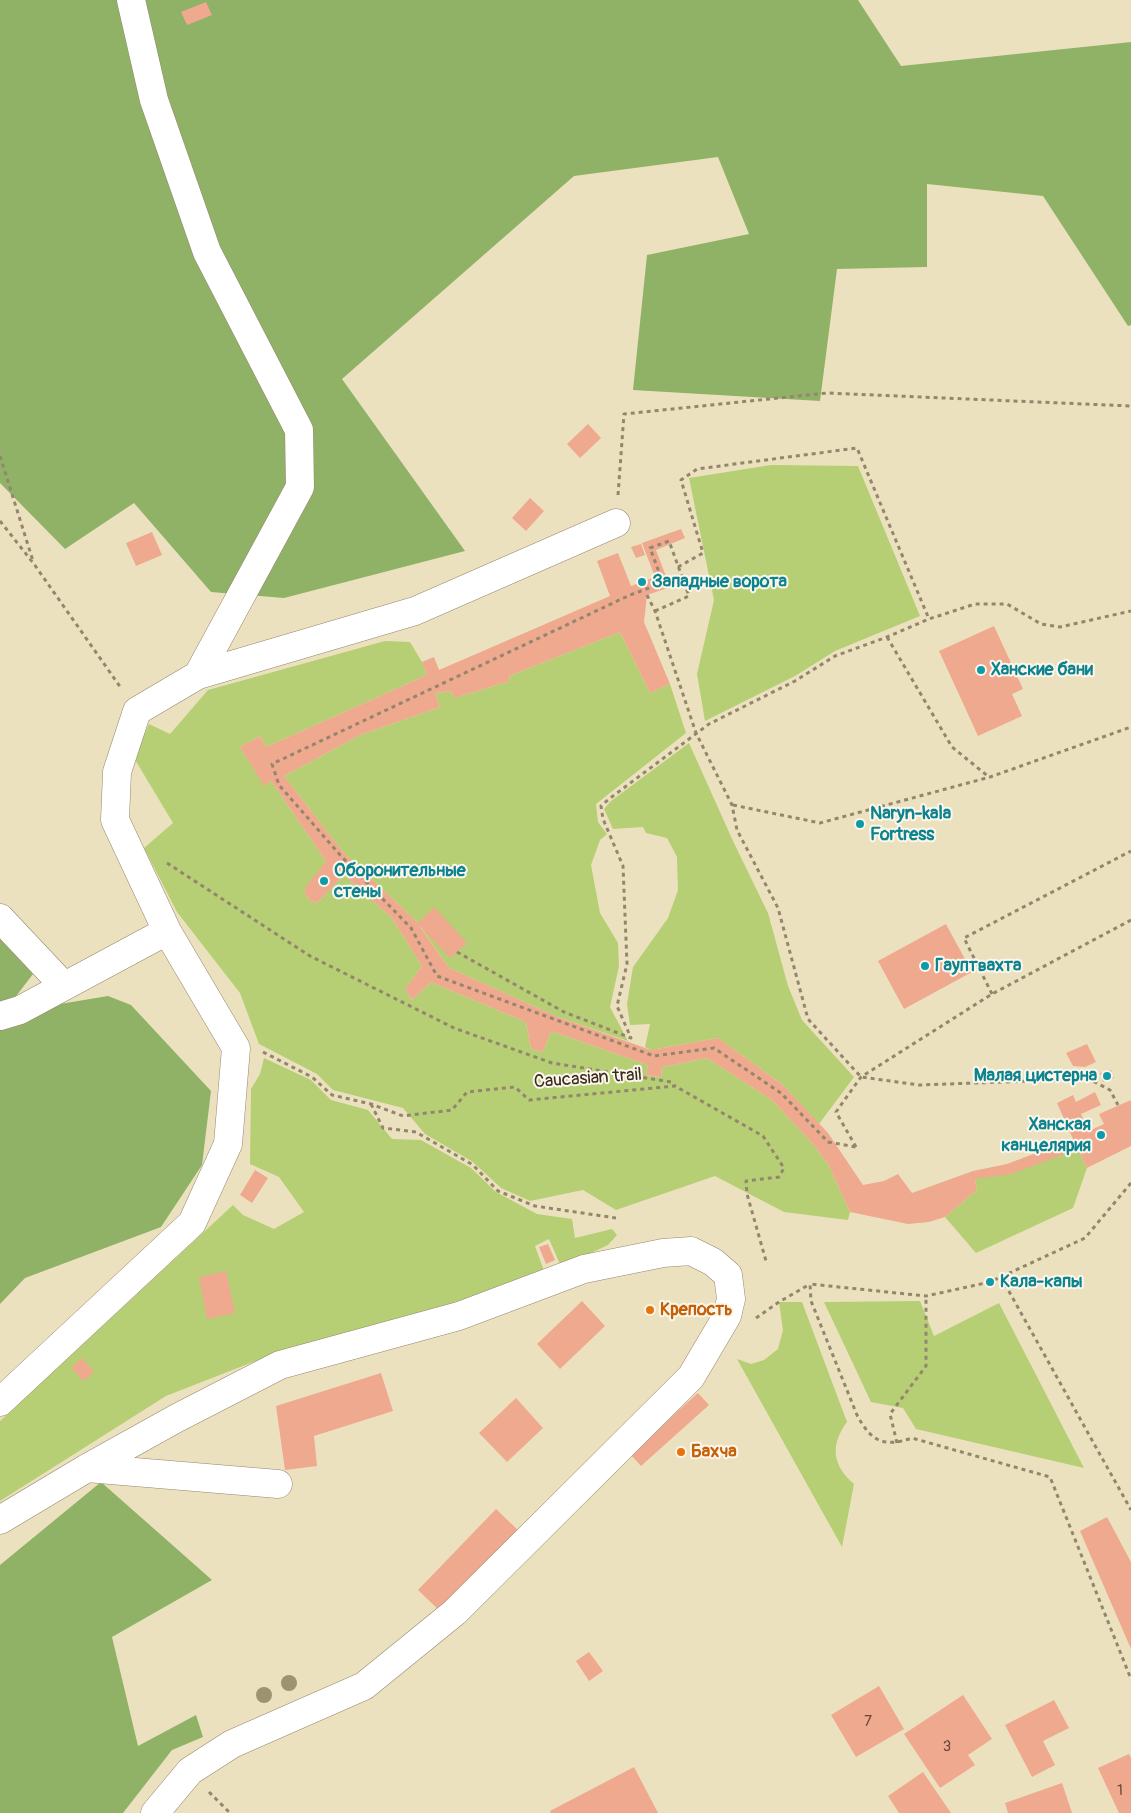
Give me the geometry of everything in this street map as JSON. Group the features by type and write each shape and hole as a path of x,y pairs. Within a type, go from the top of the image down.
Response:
{"street":[{"path":"131,0 154,100 207,252 299,430 300,487 198,675"},
{"path":"0,1402 192,1223 228,1144 236,1048 167,931 114,820 117,772 137,711 198,675 415,611 616,523"},
{"path":"0,918 64,986"},
{"path":"0,1016 20,1010 167,931"},
{"path":"0,1520 86,1468 176,1418 280,1365 459,1316 584,1269 663,1253 691,1251 713,1262 728,1275 731,1299 726,1316 690,1377 456,1612 364,1686 232,1744 190,1771 155,1813"},
{"path":"86,1468 278,1484"}],"path":[{"path":"616,523 624,414 827,393 1131,406"},
{"path":"678,567 703,553 680,480 697,469 857,448 928,619"},
{"path":"0,456 34,564"},
{"path":"0,521 34,564 137,711"},
{"path":"655,611 689,596 669,541 650,548 662,583 630,595 272,764 279,785 341,856 411,928 437,976 654,1056 714,1048 781,1093 828,1142 856,1147 836,1112 861,1078 992,994 1131,920"},
{"path":"647,595 655,611 696,733 732,805 737,830 778,908 808,1020 861,1078 919,1085 1089,1079 1110,1090 1118,1105"},
{"path":"457,952 564,1012 632,1038 617,1006 627,964 623,866 603,819 601,806 609,798 709,724 795,681 835,656 887,637 928,619 975,604 1007,604 1040,624 1060,627 1131,610"},
{"path":"887,637 952,747 990,777"},
{"path":"732,805 820,822 990,777 1131,727"},
{"path":"130,851 144,848 310,956 454,1028 552,1063 671,1082 763,1136 784,1168 779,1177 746,1181 747,1194 766,1261"},
{"path":"992,994 964,938 1131,850"},
{"name":"Caucasian trail","path":"236,1048 262,1051 312,1077 332,1095 371,1104 404,1116 452,1110 467,1092 515,1087 529,1100 676,1086"},
{"path":"371,1104 383,1128 416,1132 473,1165 498,1191 534,1206 616,1218"},
{"path":"756,1318 810,1284 926,1296 990,1282 1084,1238 1131,1183"},
{"path":"1001,1277 1131,1510"},
{"path":"810,1284 812,1301 857,1415 866,1431 883,1442 897,1444 912,1438 1050,1477 1131,1679"},
{"path":"897,1444 890,1414 926,1366 926,1296"}],"green space":[{"path":"0,0 858,0 901,66 1131,42 1131,325 1128,326 1043,196 927,184 927,267 837,269 820,401 633,390 647,255 749,234 718,157 574,176 342,379 465,551 284,598 211,592 134,503 65,549 0,483"},
{"path":"771,465 858,466 920,616 835,651 795,676 705,721 697,674 714,600 689,478"},
{"path":"620,632 650,693 670,684 686,733 596,804 598,822 607,834 600,840 591,865 600,913 618,943 619,966 610,1007 628,1041 558,1017 449,968 418,923 343,852 284,776 360,735 440,707 435,693 451,691 454,698 510,681 509,676"},
{"path":"385,641 410,642 422,662 427,675 266,747 260,736 240,747 264,785 271,781 326,861 305,894 310,901 317,903 344,875 392,918 422,966 405,989 412,1000 431,982 526,1022 531,1049 543,1052 551,1031 648,1065 646,1075 661,1077 662,1067 707,1058 772,1100 812,1143 828,1164 850,1212 848,1220 784,1212 715,1176 616,1210 583,1190 530,1201 501,1188 473,1162 425,1134 403,1108 333,1090 317,1074 259,1044 240,993 177,912 144,848 173,823 134,758 149,724 170,734 208,690"},
{"path":"689,743 768,913 788,986 802,1020 854,1077 819,1124 783,1085 718,1038 651,1050 645,1047 650,1024 630,1025 627,1004 633,967 668,918 678,890 677,857 667,838 646,833 643,827 613,829 604,809 611,801"},
{"path":"2,937 33,974 10,1004 0,1007 0,938"},
{"path":"108,996 131,1005 211,1091 202,1165 161,1227 25,1278 0,1304 0,1026 60,1004"},
{"path":"264,1058 311,1080 331,1100 368,1110 392,1139 421,1140 471,1168 496,1192 537,1214 572,1219 575,1238 612,1229 617,1235 608,1245 578,1259 560,1264 549,1239 535,1246 544,1271 455,1311 276,1353 166,1396 0,1501 0,1421 233,1205 243,1215 274,1229 304,1212 279,1177 250,1164 251,1089 260,1074"},
{"path":"1078,1149 1087,1168 1073,1208 976,1253 945,1217 977,1190 975,1179"},
{"path":"920,1301 934,1336 999,1303 1084,1468 916,1429 903,1408 871,1402 824,1302"},
{"path":"779,1302 802,1302 847,1422 836,1447 836,1455 841,1470 854,1484 842,1547 737,1359 751,1364 764,1360 778,1349 783,1330"},
{"path":"101,1482 212,1580 112,1637 138,1746 196,1715 203,1737 172,1750 123,1813 0,1813 0,1565"}],"building":[{"path":"206,2 212,15 187,25 181,12"},
{"path":"588,424 601,438 580,458 567,444"},
{"path":"530,498 544,511 526,531 512,518"},
{"name":"Оборонительные стены","path":"681,529 685,538 656,550 670,587 647,595 644,622 670,684 650,693 620,632 509,676 510,681 454,698 451,691 435,693 440,707 360,735 284,776 343,852 418,923 434,907 467,943 450,958 419,925 449,968 558,1017 651,1050 718,1038 783,1085 828,1133 863,1185 884,1181 898,1174 912,1193 973,1171 1007,1164 1073,1139 1057,1103 1073,1095 1076,1102 1095,1092 1101,1105 1081,1114 1089,1131 1104,1124 1099,1114 1131,1100 1131,1146 1087,1168 1078,1149 1011,1174 975,1179 977,1190 945,1217 929,1222 908,1224 850,1212 828,1164 812,1143 772,1100 707,1058 662,1067 661,1077 646,1075 648,1065 551,1031 543,1052 531,1049 526,1022 431,982 412,1000 405,989 422,966 392,918 344,875 317,903 310,901 305,894 305,888 326,861 271,781 264,786 240,747 260,736 266,747 427,675 422,662 434,657 439,670 610,596 597,561 618,553 631,586 655,577 642,543"},
{"path":"152,532 162,555 136,566 126,543"},
{"path":"641,544 645,555 636,558 631,547"},
{"name":"Ханские бани","path":"994,626 1023,689 1012,694 1022,716 978,736 939,651"},
{"name":"Гауптвахта","path":"946,924 972,972 904,1009 878,961"},
{"path":"1087,1044 1096,1062 1085,1067 1073,1066 1066,1053"},
{"name":"Малая цистерна","path":"1111,1070 1114,1078 1103,1082 1100,1073"},
{"path":"255,1170 268,1178 252,1203 240,1195"},
{"path":"548,1244 555,1260 546,1264 539,1247"},
{"path":"226,1271 235,1313 207,1319 199,1277"},
{"path":"582,1301 605,1326 560,1369 537,1344"},
{"path":"82,1358 94,1372 83,1381 71,1367"},
{"path":"381,1373 393,1411 314,1436 317,1466 285,1470 276,1406"},
{"path":"698,1393 709,1405 641,1466 630,1454"},
{"path":"516,1398 543,1428 507,1462 479,1433"},
{"path":"496,1509 521,1533 443,1614 418,1590"},
{"path":"1107,1517 1131,1562 1131,1649 1080,1531"},
{"path":"589,1652 603,1671 589,1681 576,1661"},
{"path":"879,1686 904,1729 856,1757 831,1715"},
{"path":"963,1695 992,1739 968,1755 975,1765 940,1788 904,1734"},
{"path":"1054,1700 1069,1728 1043,1741 1055,1765 1032,1777 1005,1725"},
{"path":"1129,1754 1131,1758 1131,1813 1119,1813 1098,1768"},
{"path":"634,1767 658,1813 551,1813 550,1811"},
{"path":"923,1772 951,1813 899,1813 888,1796"},
{"path":"1062,1783 1072,1813 1008,1813 1005,1803"}],"place":[{"name":"Западные ворота","path":"642,582"},
{"name":"Ханские бани","path":"981,670"},
{"name":"Naryn-kala Fortress","path":"860,824"},
{"name":"Оборонительные стены","path":"324,881"},
{"name":"Гауптвахта","path":"925,966"},
{"name":"Малая цистерна","path":"1107,1076"},
{"name":"Ханская канцелярия","path":"1101,1135"},
{"name":"Кала-капы","path":"990,1282"},
{"name":"Крепость","path":"650,1310"},
{"name":"Бахча","path":"681,1452"}]}
